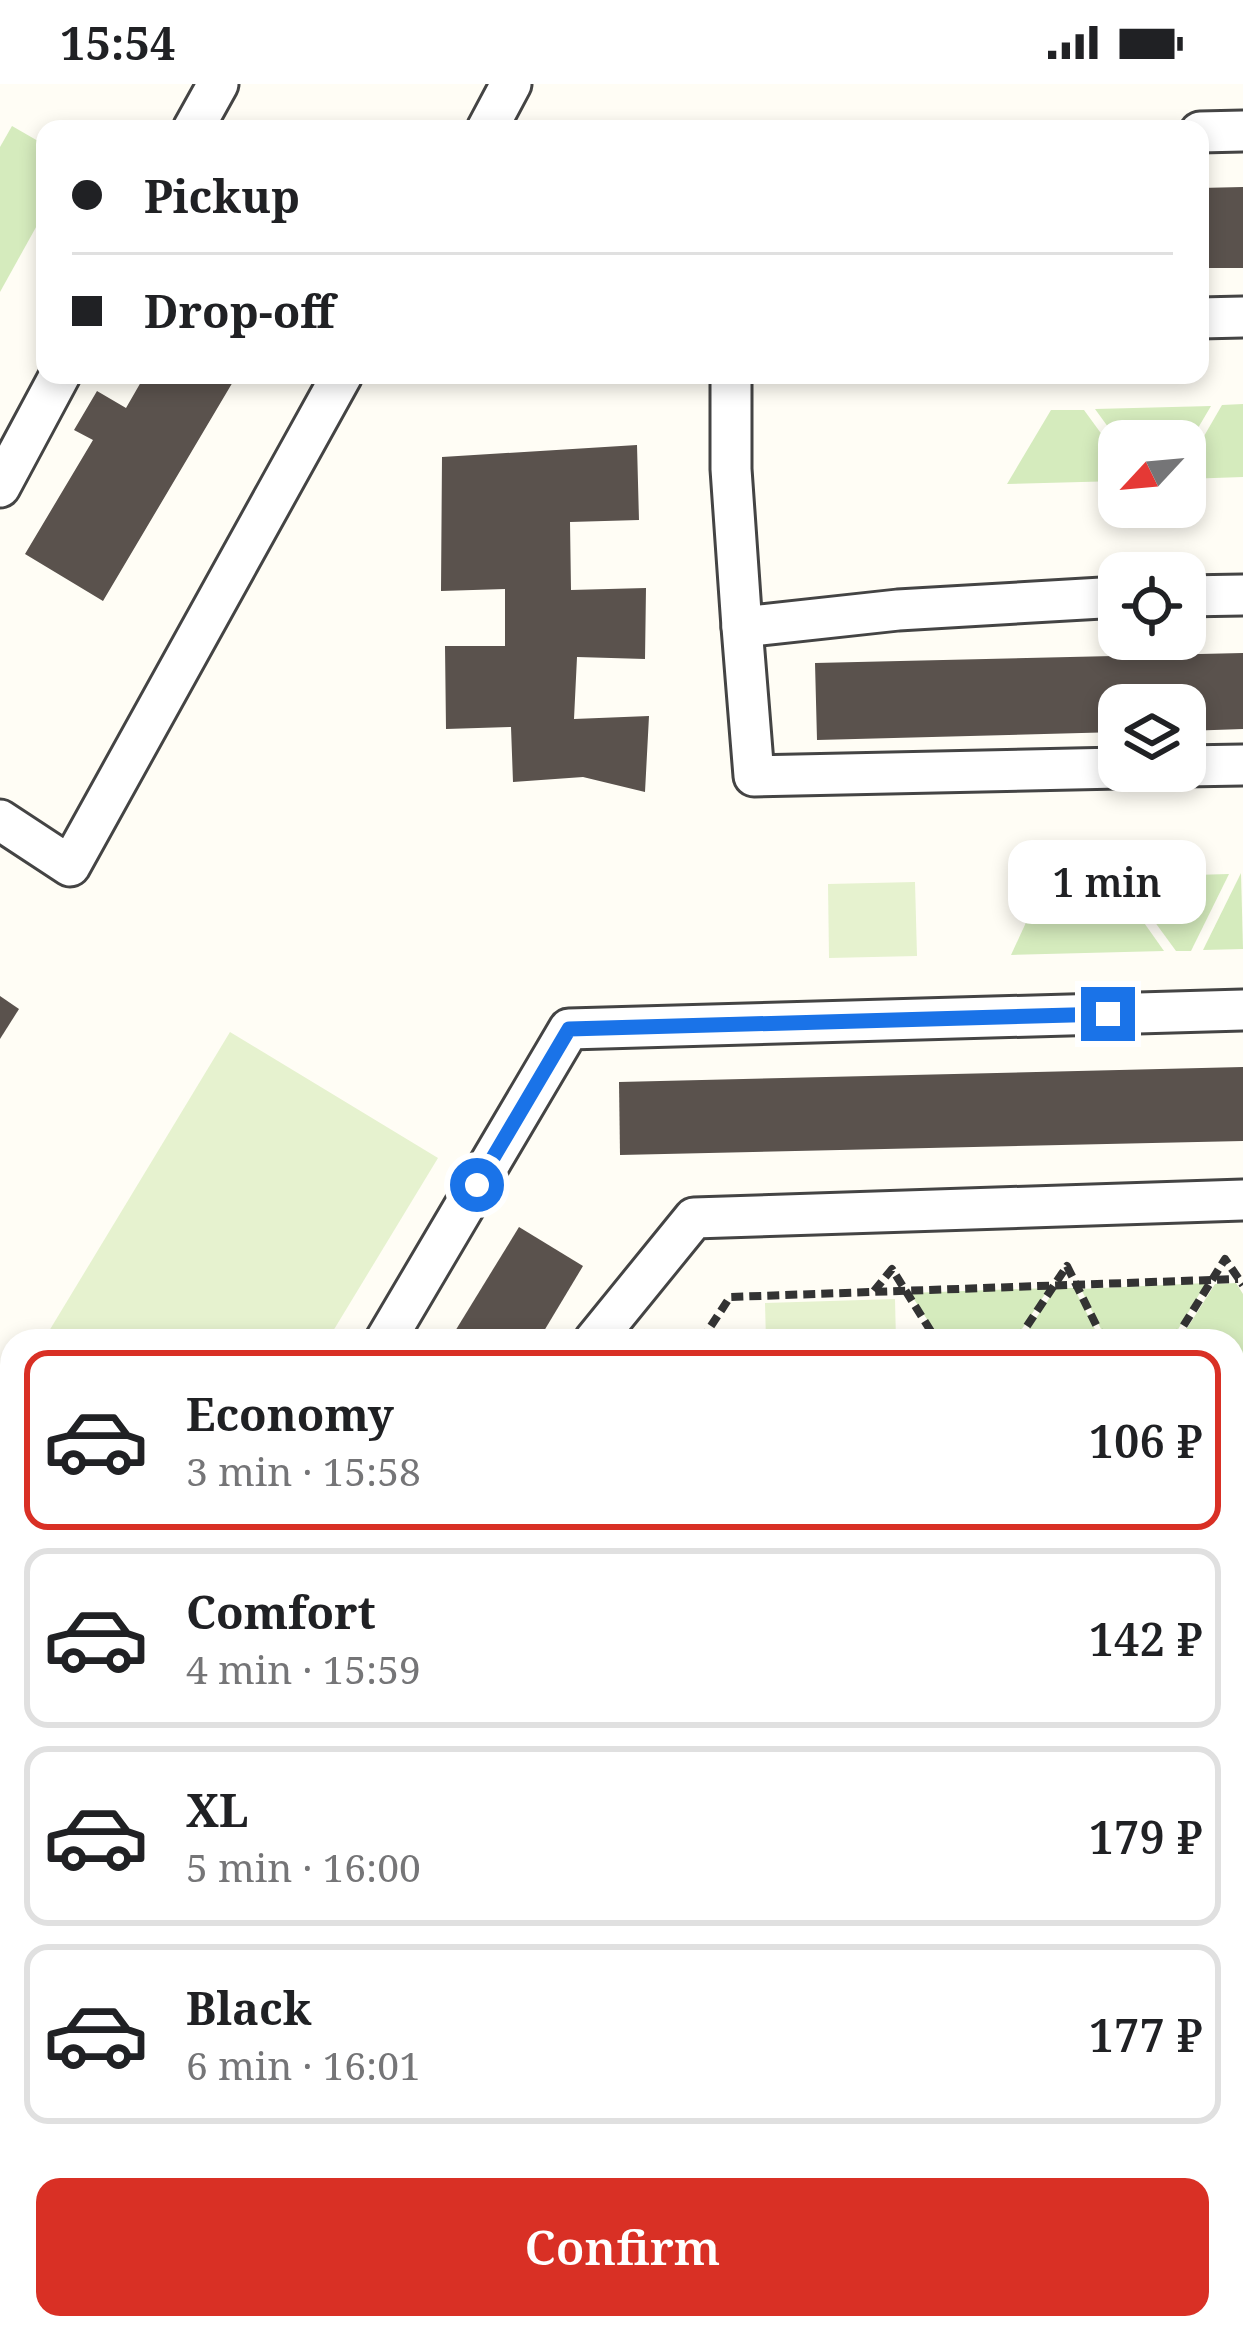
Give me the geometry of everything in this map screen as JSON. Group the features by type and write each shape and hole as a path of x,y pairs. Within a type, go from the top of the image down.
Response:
{"lane":[{"path":"199,120 218,84"},
{"path":"492,120 511,84"},
{"path":"1209,132 1243,131"},
{"path":"1209,318 1243,317"},
{"path":"0,487 55,384"},
{"path":"0,820 70,866 337,384"},
{"path":"730,384 731,470 754,776 1098,768"},
{"path":"1206,596 1243,595"},
{"path":"742,626 898,610 1098,599"},
{"path":"1206,766 1243,765"},
{"path":"392,1329 569,1029 1243,1010"},
{"path":"604,1329 694,1218 1243,1201"}],"path":[{"path":"1181,1329 1225,1259 1241,1282"},
{"path":"1025,1329 1066,1266 1098,1329"},
{"path":"873,1292 892,1269 929,1329"},
{"path":"709,1329 730,1297 1241,1282"}],"green space":[{"path":"12,126 36,140 36,227 0,292 0,147"},
{"path":"1243,404 1243,477 1206,478 1206,433 1222,405"},
{"path":"1211,406 1203,420 1103,420 1095,409"},
{"path":"1051,410 1084,410 1098,429 1098,482 1007,484"},
{"path":"1241,873 1243,949 1203,950"},
{"path":"1229,874 1191,951 1176,951 1122,877"},
{"path":"1111,876 1164,951 1011,955 1046,879"},
{"path":"915,882 917,956 829,958 828,884"},
{"path":"230,1032 438,1158 334,1329 50,1329"},
{"path":"1206,1283 1178,1329 1101,1329 1081,1289"},
{"path":"1236,1283 1243,1294 1243,1329 1187,1329 1215,1284"},
{"path":"1049,1288 1022,1329 933,1329 910,1293"},
{"path":"1056,1288 1074,1288 1095,1329 1029,1329"},
{"path":"895,1299 896,1329 766,1329 765,1303"}],"building":[{"path":"1243,187 1243,268 1209,268 1209,188"},
{"path":"140,384 232,384 103,601 25,554 93,440 74,430 97,391 126,408"},
{"path":"637,445 639,520 570,522 571,590 646,588 645,659 577,657 574,719 649,716 645,792 583,777 513,782 511,727 446,729 445,646 505,646 505,589 441,591 442,457"},
{"path":"1243,653 1243,729 1206,730 1206,684 1098,684 1098,733 817,740 815,663 1098,656 1098,660 1206,660 1206,654"},
{"path":"0,996 19,1009 0,1039"},
{"path":"1243,1067 1243,1141 620,1155 619,1082"},
{"path":"519,1227 583,1266 545,1329 456,1329"}],"route":[{"path":"477,1185 569,1029 1108,1014"}]}
